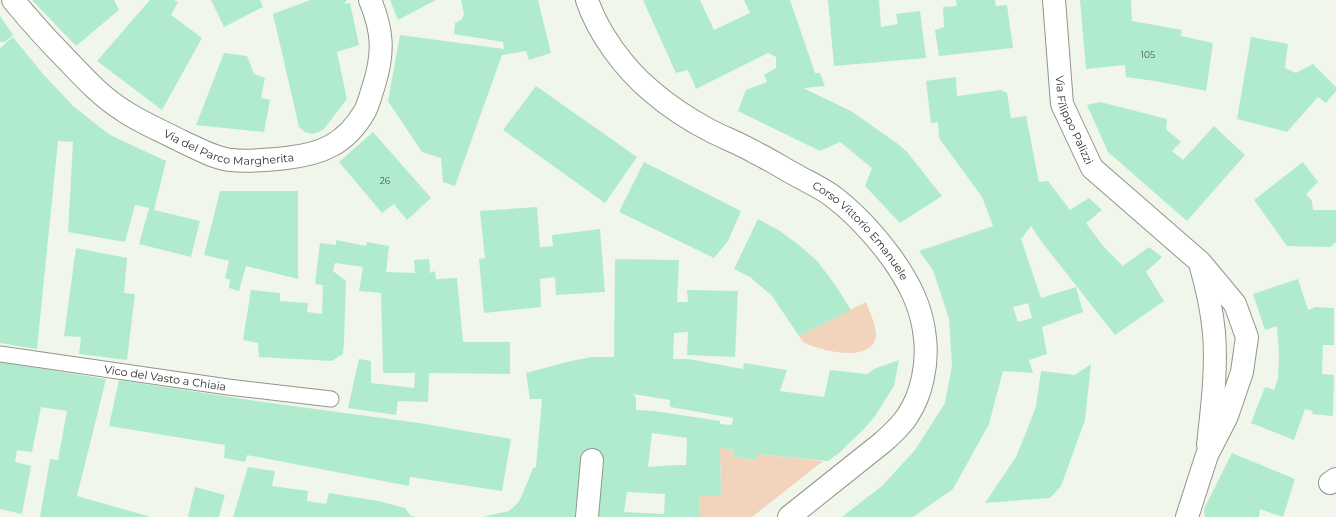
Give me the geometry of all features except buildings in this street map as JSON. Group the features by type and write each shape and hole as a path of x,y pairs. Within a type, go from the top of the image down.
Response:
{"street":[{"name":"Via del Parco Margherita","path":"13,0 42,35 88,83 124,111 149,125 211,155 231,160 249,161 315,154 336,144 349,133 367,106 381,58 381,33 375,10 370,0"},
{"name":"Corso Vittorio Emanuele","path":"587,0 611,47 628,70 671,105 707,129 755,152 830,194 866,226 886,250 904,275 918,302 924,326 926,346 924,368 920,387 909,415 898,429 883,442 788,517"},
{"name":"Via Filippo Palizzi","path":"1054,0 1062,104 1092,168 1200,262 1235,304 1247,338 1242,372 1228,416 1208,455 1187,517"},
{"name":"Via Filippo Palizzi","path":"1200,262 1207,288 1214,334 1214,382 1208,455"},
{"path":"587,517 592,460"}],"lane":[{"name":"Vico del Vasto a Chiaia","path":"0,354 228,387 331,399"},
{"path":"1214,382 1221,385 1226,385 1233,381 1242,372"}],"shaded area":[{"path":"866,302 874,322 876,335 873,344 866,350 846,353 834,352 805,343 799,336"},
{"path":"720,448 734,450 733,457 756,460 758,454 823,461 752,517 699,517 699,496 721,495"}]}
